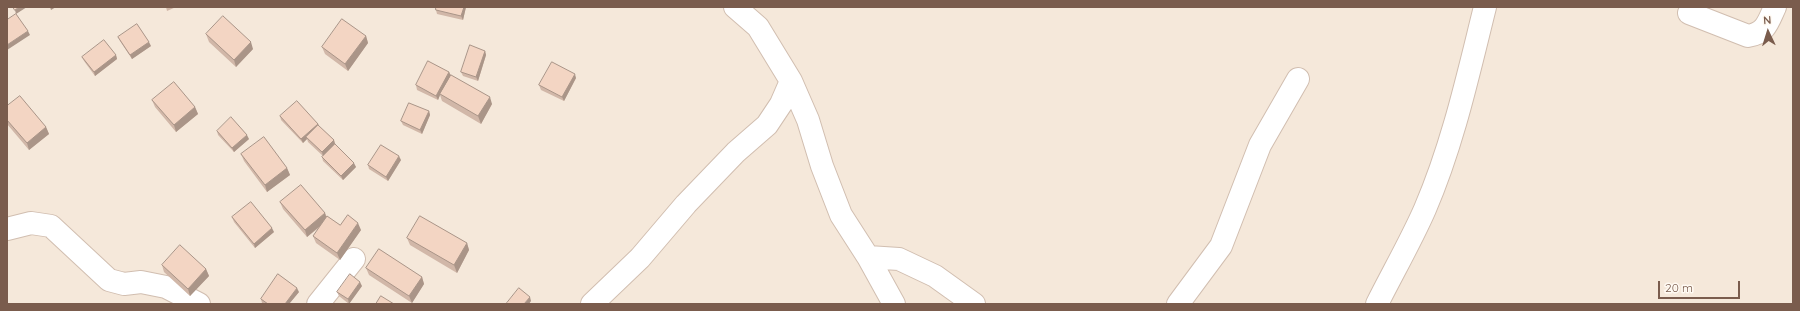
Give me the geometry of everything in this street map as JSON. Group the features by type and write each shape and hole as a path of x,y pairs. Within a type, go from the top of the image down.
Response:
{"street":[{"path":"735,7 758,27 791,81 808,120 822,166 840,215 868,257 894,304"},
{"path":"1377,304 1425,208 1448,145 1467,82 1485,7"},
{"path":"1689,13 1748,36 1757,34 1764,28 1775,7"},
{"path":"1178,304 1221,246 1260,145 1298,79"},
{"path":"592,304 640,258 686,204 736,152 766,125 781,104 791,81"},
{"path":"7,228 31,224 51,226 110,280 124,284 141,282 166,287 199,304"},
{"path":"868,257 899,259 935,276 974,304"},
{"path":"318,304 354,259"}],"shaded area":[{"path":"7,7 1793,7 1793,304 7,304"}],"building":[{"path":"436,7 464,7 461,16 436,10"},
{"path":"16,14 28,31 7,45 7,20"},
{"path":"223,16 251,42 234,60 206,34"},
{"path":"342,19 366,36 345,64 322,47"},
{"path":"137,24 149,42 130,55 118,37"},
{"path":"104,40 116,55 94,72 82,57"},
{"path":"470,45 485,51 476,77 461,72"},
{"path":"428,61 449,72 436,96 416,85"},
{"path":"552,62 575,74 562,97 539,85"},
{"path":"451,75 490,97 478,116 440,94"},
{"path":"174,82 195,107 174,125 152,100"},
{"path":"20,96 46,127 27,143 7,120 7,106"},
{"path":"297,101 318,124 301,139 280,116"},
{"path":"409,103 429,111 420,130 401,121"},
{"path":"231,117 247,135 232,148 217,131"},
{"path":"318,125 334,140 322,152 306,137"},
{"path":"264,137 287,168 265,185 241,154"},
{"path":"335,144 354,163 341,176 322,157"},
{"path":"381,145 399,156 386,177 368,165"},
{"path":"301,185 325,213 305,230 280,202"},
{"path":"251,202 272,228 254,244 232,217"},
{"path":"348,215 358,223 337,253 313,236 327,216 340,225"},
{"path":"420,216 467,243 454,265 407,238"},
{"path":"180,245 206,269 188,289 162,265"},
{"path":"379,249 422,277 409,296 366,268"},
{"path":"278,274 297,288 285,304 268,304 261,299"},
{"path":"350,274 360,282 348,299 337,292"},
{"path":"519,288 530,297 524,304 508,304 507,303"},
{"path":"381,296 394,304 376,304"}]}
